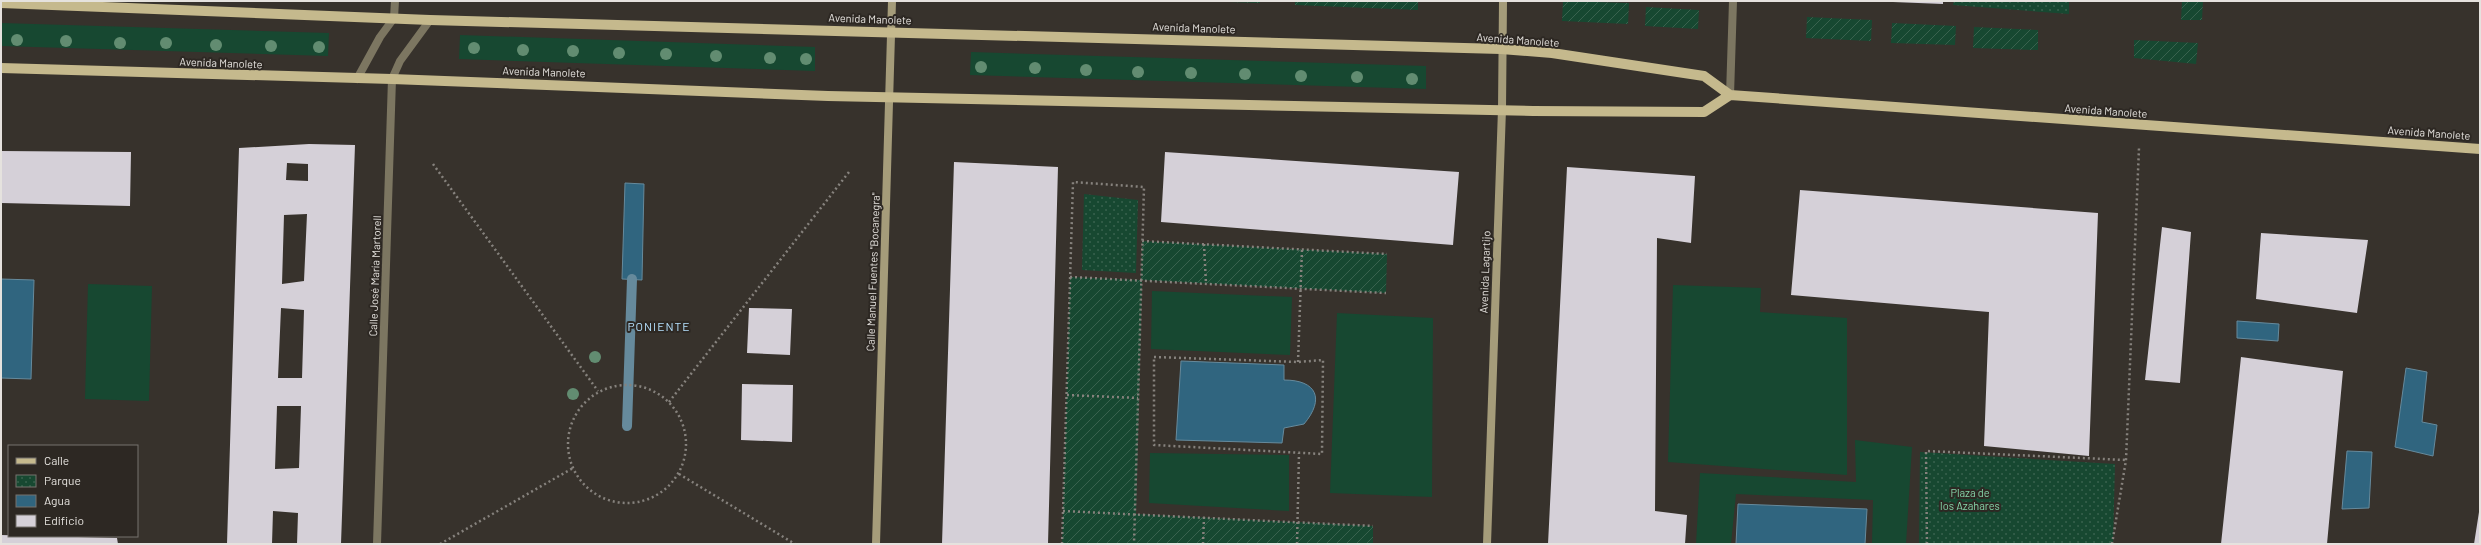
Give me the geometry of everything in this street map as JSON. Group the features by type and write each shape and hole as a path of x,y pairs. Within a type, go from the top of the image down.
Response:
{"main road":[{"name":"Avenida Manolete","path":"1,3 430,20 1501,49 1552,53 1704,76 1730,95 2139,126 2480,148"},
{"name":"Avenida Manolete","path":"1,68 392,79 828,96 1502,109 1704,112 1730,95"}],"street":[{"path":"357,79 380,37 394,18 395,1"},
{"name":"Calle Manuel Fuentes \"Bocanegra\"","path":"876,544 892,1"},
{"name":"Avenida Lagartijo","path":"1487,544 1502,109 1501,49 1503,1"},
{"path":"1730,95 1733,1"},
{"name":"Calle José María Martorell","path":"377,544 392,79 400,61 430,20"}],"path":[{"path":"2112,544 2126,460 2139,126"},
{"path":"433,164 598,391"},
{"path":"669,402 849,172"},
{"path":"1062,544 1073,182 1144,187 1134,544"},
{"path":"1142,241 1387,254"},
{"path":"1204,244 1206,284"},
{"path":"1298,362 1302,249"},
{"path":"1070,277 1386,293"},
{"path":"1154,357 1298,362 1323,360 1322,454 1299,453 1154,445 1154,357"},
{"path":"616,385 636,385 655,391 669,402 681,418 686,437 686,456 679,474 666,489 650,499 630,504 610,501 592,492 578,478 569,460 567,440 571,421 582,404 598,391 616,385"},
{"path":"1067,395 1138,398"},
{"path":"1927,544 1926,451 2126,460"},
{"path":"1297,544 1299,453"},
{"path":"440,544 573,468"},
{"path":"679,474 795,544"},
{"path":"1063,511 1297,521 1373,526"},
{"path":"1203,544 1204,517"}],"green space":[{"path":"1200,1 1260,1 1260,3"},
{"path":"1295,1 1418,1 1418,10 1295,5"},
{"path":"1563,1 1629,3 1628,24 1562,21"},
{"path":"1954,1 2069,1 2069,14 1953,5"},
{"path":"2182,1 2203,1 2202,20 2181,20"},
{"path":"1646,7 1699,10 1698,29 1645,26"},
{"path":"1807,17 1872,20 1871,41 1806,38"},
{"path":"1,23 329,33 328,56 1,46"},
{"path":"1892,23 1956,26 1955,45 1891,43"},
{"path":"1974,27 2038,30 2038,50 1973,48"},
{"path":"460,35 815,47 815,71 459,59"},
{"path":"2134,40 2198,43 2196,64 2134,58"},
{"path":"971,52 1426,66 1426,89 970,75"},
{"path":"1084,194 1138,200 1136,273 1082,270"},
{"path":"1142,241 1387,254 1386,293 1142,280 1136,514 1373,526 1373,544 1062,544 1070,277 1141,280"},
{"path":"88,284 152,286 149,401 85,399"},
{"path":"1673,285 1761,288 1760,312 1847,318 1847,475 1668,462"},
{"path":"1152,291 1292,297 1290,355 1151,349"},
{"path":"1337,313 1433,318 1432,497 1330,493"},
{"path":"1855,440 1912,447 1906,544 1872,544 1873,500 1736,494 1731,544 1696,544 1700,473 1856,482"},
{"name":"Plaza de los Azahares","path":"1920,452 2115,464 2113,544 1919,544"},
{"path":"1150,453 1289,455 1289,511 1149,503"}],"water":[{"path":"625,183 644,184 642,280 622,279"},
{"path":"1,279 34,280 31,379 1,378"},
{"path":"2237,321 2279,324 2278,341 2237,338"},
{"path":"1181,361 1284,365 1284,380 1304,383 1310,387 1314,393 1316,399 1311,415 1304,424 1284,428 1282,443 1176,440"},
{"path":"2406,368 2427,372 2422,422 2437,425 2433,456 2395,447"},
{"path":"2347,451 2372,452 2369,508 2342,509"},
{"path":"1738,504 1867,509 1865,544 1736,544"}],"building":[{"path":"1943,1 1943,4 1893,2"},
{"path":"309,144 355,145 341,544 297,544 298,513 273,511 272,544 227,544 239,148","holes":["287,163 308,164 308,181 286,180","307,214 304,281 282,284 284,215","281,308 304,310 302,378 278,378","277,406 301,406 299,468 275,469"]},
{"path":"1,151 131,152 130,206 1,203"},
{"path":"1165,152 1459,172 1453,245 1161,222"},
{"path":"954,162 1058,167 1048,544 942,544"},
{"path":"1567,167 1695,176 1691,243 1657,238 1655,511 1687,515 1685,544 1548,544"},
{"path":"1800,190 2098,213 2089,456 1984,446 1989,312 1791,295"},
{"path":"2162,227 2191,232 2180,383 2145,380"},
{"path":"2261,233 2368,240 2357,313 2256,299"},
{"path":"749,308 792,309 790,355 747,353"},
{"path":"2241,357 2343,371 2327,544 2221,544"},
{"path":"742,384 793,385 792,442 741,440"},
{"path":"2479,512 2480,544 2474,544"},
{"path":"1,535 8,535 8,537 117,538 118,544 1,544"}],"waterway":[{"path":"627,426 632,279"}],"district":[{"name":"PONIENTE","path":"659,327"}]}
